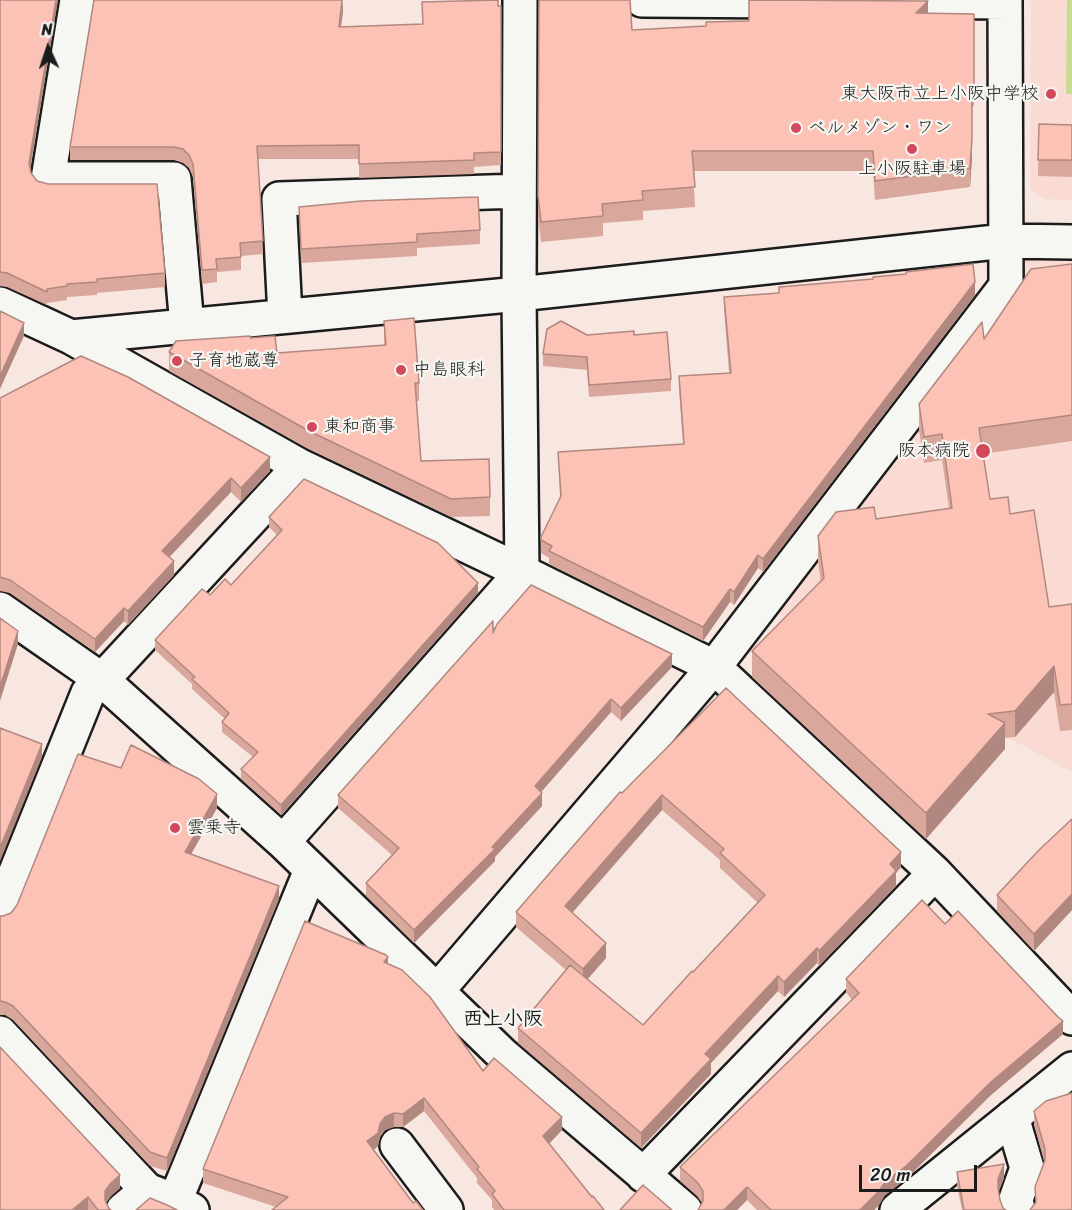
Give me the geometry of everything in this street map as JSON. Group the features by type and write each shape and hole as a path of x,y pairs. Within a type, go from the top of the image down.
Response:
{"street":[{"path":"77,0 48,178 174,178 187,326"},
{"path":"283,842 522,572 519,294 520,0"},
{"path":"642,0 818,1"},
{"path":"437,991 714,667 1006,286 1005,1 853,1"},
{"path":"285,316 279,199 519,191"},
{"path":"71,337 519,294 1005,241 1072,242"},
{"path":"0,304 71,337 300,466 714,667 935,873 1072,1018"},
{"path":"0,912 88,693 300,466"},
{"path":"0,609 102,680 283,842 502,1054 685,1210"},
{"path":"0,1033 159,1203 311,870"},
{"path":"643,1175 935,873"},
{"path":"897,1210 1072,1069"},
{"path":"1012,1117 1027,1168 1016,1198 1018,1210"},
{"path":"397,1145 446,1210"}],"shaded area":[{"name":"東大阪市立上小阪中学校","path":"1031,0 1072,0 1072,200 1045,199 1030,189"},
{"name":"阪本病院","path":"1025,257 1072,258 1072,772 773,611 1016,290"}],"green space":[{"path":"1067,0 1072,0 1072,94 1066,94"}],"building":[{"path":"0,0 56,0 29,163 31,173 37,181 48,184 157,184 165,273 97,279 97,282 67,284 67,286 47,289 47,292 7,273 0,272"},
{"path":"94,0 342,0 339,27 423,24 422,2 498,0 498,6 501,6 501,152 474,153 474,160 359,164 359,145 257,146 263,241 240,243 241,257 216,259 217,269 202,270 193,164 183,149 174,147 70,147"},
{"path":"539,0 630,0 632,30 706,26 706,22 749,21 749,0 928,1 916,13 974,14 974,87 972,87 970,168 875,181 873,151 692,151 695,187 642,191 643,200 602,204 603,216 541,222 538,196"},
{"path":"1039,124 1072,125 1072,160 1038,160"},
{"path":"478,197 480,230 417,234 417,242 301,249 299,207 361,201"},
{"path":"973,264 975,282 763,559 758,555 734,592 730,589 703,627 549,551 552,546 541,540 561,496 558,452 684,444 679,376 731,373 724,297 779,293 779,287 873,279 873,277 906,274 906,272"},
{"name":"阪本病院","path":"1072,264 1072,415 979,428 990,499 1008,497 1010,514 1034,510 1049,607 1072,604 1072,704 1060,705 1054,666 1015,711 988,714 1005,723 926,813 752,651 824,578 818,536 836,512 874,507 876,519 952,508 942,434 924,437 919,404 982,322 984,339 1031,269"},
{"path":"0,311 24,323 0,376"},
{"path":"414,318 419,383 415,383 421,461 489,459 490,497 451,499 309,431 169,352 176,341 250,336 250,338 275,336 277,353 386,345 384,321"},
{"path":"561,321 587,335 634,331 634,335 667,332 671,379 589,385 587,357 543,354 547,329"},
{"path":"81,356 128,377 270,457 241,488 231,478 162,551 174,561 128,611 124,608 95,639 10,580 0,577 0,398"},
{"path":"304,479 438,543 478,583 281,805 241,769 258,752 222,722 229,713 155,640 202,589 210,595 225,579 231,585 282,530 269,517"},
{"path":"531,585 672,654 621,708 611,699 535,786 542,793 492,847 495,849 414,930 366,883 399,848 338,795 493,621 493,633 497,624"},
{"path":"0,618 18,631 0,687"},
{"path":"726,688 901,852 890,864 896,871 819,951 817,948 784,982 778,976 705,1054 711,1059 641,1133 518,1028 570,965 643,1025 765,895 720,853 724,849 662,795 565,906 606,943 583,969 516,912 620,792 622,793"},
{"path":"0,728 42,744 0,848"},
{"path":"131,745 199,779 217,794 185,852 279,886 167,1158 150,1152 13,1006 0,1001 0,916 11,913 17,905 78,754 121,768"},
{"path":"1072,819 1072,894 1034,934 997,895"},
{"path":"922,900 945,924 958,911 1063,1021 991,1082 906,1166 885,1182 860,1210 771,1210 747,1187 724,1210 698,1210 703,1201 703,1191 697,1182 680,1167 859,993 846,979"},
{"path":"305,921 386,955 388,957 384,962 402,970 430,997 483,1071 494,1058 562,1117 543,1136 604,1210 504,1210 492,1194 495,1191 477,1169 479,1167 424,1098 403,1114 394,1113 385,1117 378,1133 367,1141 413,1203 416,1201 423,1210 272,1210 288,1197 203,1169"},
{"path":"0,1047 120,1175 105,1191 105,1200 111,1210 98,1210 88,1197 72,1210 0,1210"},
{"path":"1072,1093 1072,1210 1030,1210 1036,1202 1035,1187 1045,1160 1045,1149 1034,1111 1046,1101"},
{"path":"1004,1164 998,1179 998,1188 1000,1200 1006,1210 964,1210 957,1172"},
{"path":"643,1185 672,1210 620,1210"},
{"path":"150,1198 167,1205 177,1210 136,1210"}],"place":[{"name":"東大阪市立上小阪中学校","path":"1051,94"},
{"name":"ベルメゾン・ワン","path":"796,128"},
{"name":"上小阪駐車場","path":"912,149"},
{"name":"子育地蔵尊","path":"177,361"},
{"name":"中島眼科","path":"401,370"},
{"name":"東和商事","path":"312,427"},
{"name":"阪本病院","path":"983,451"},
{"name":"雲乗寺","path":"175,828"}],"district":[{"name":"西上小阪","path":"503,1020"}]}
